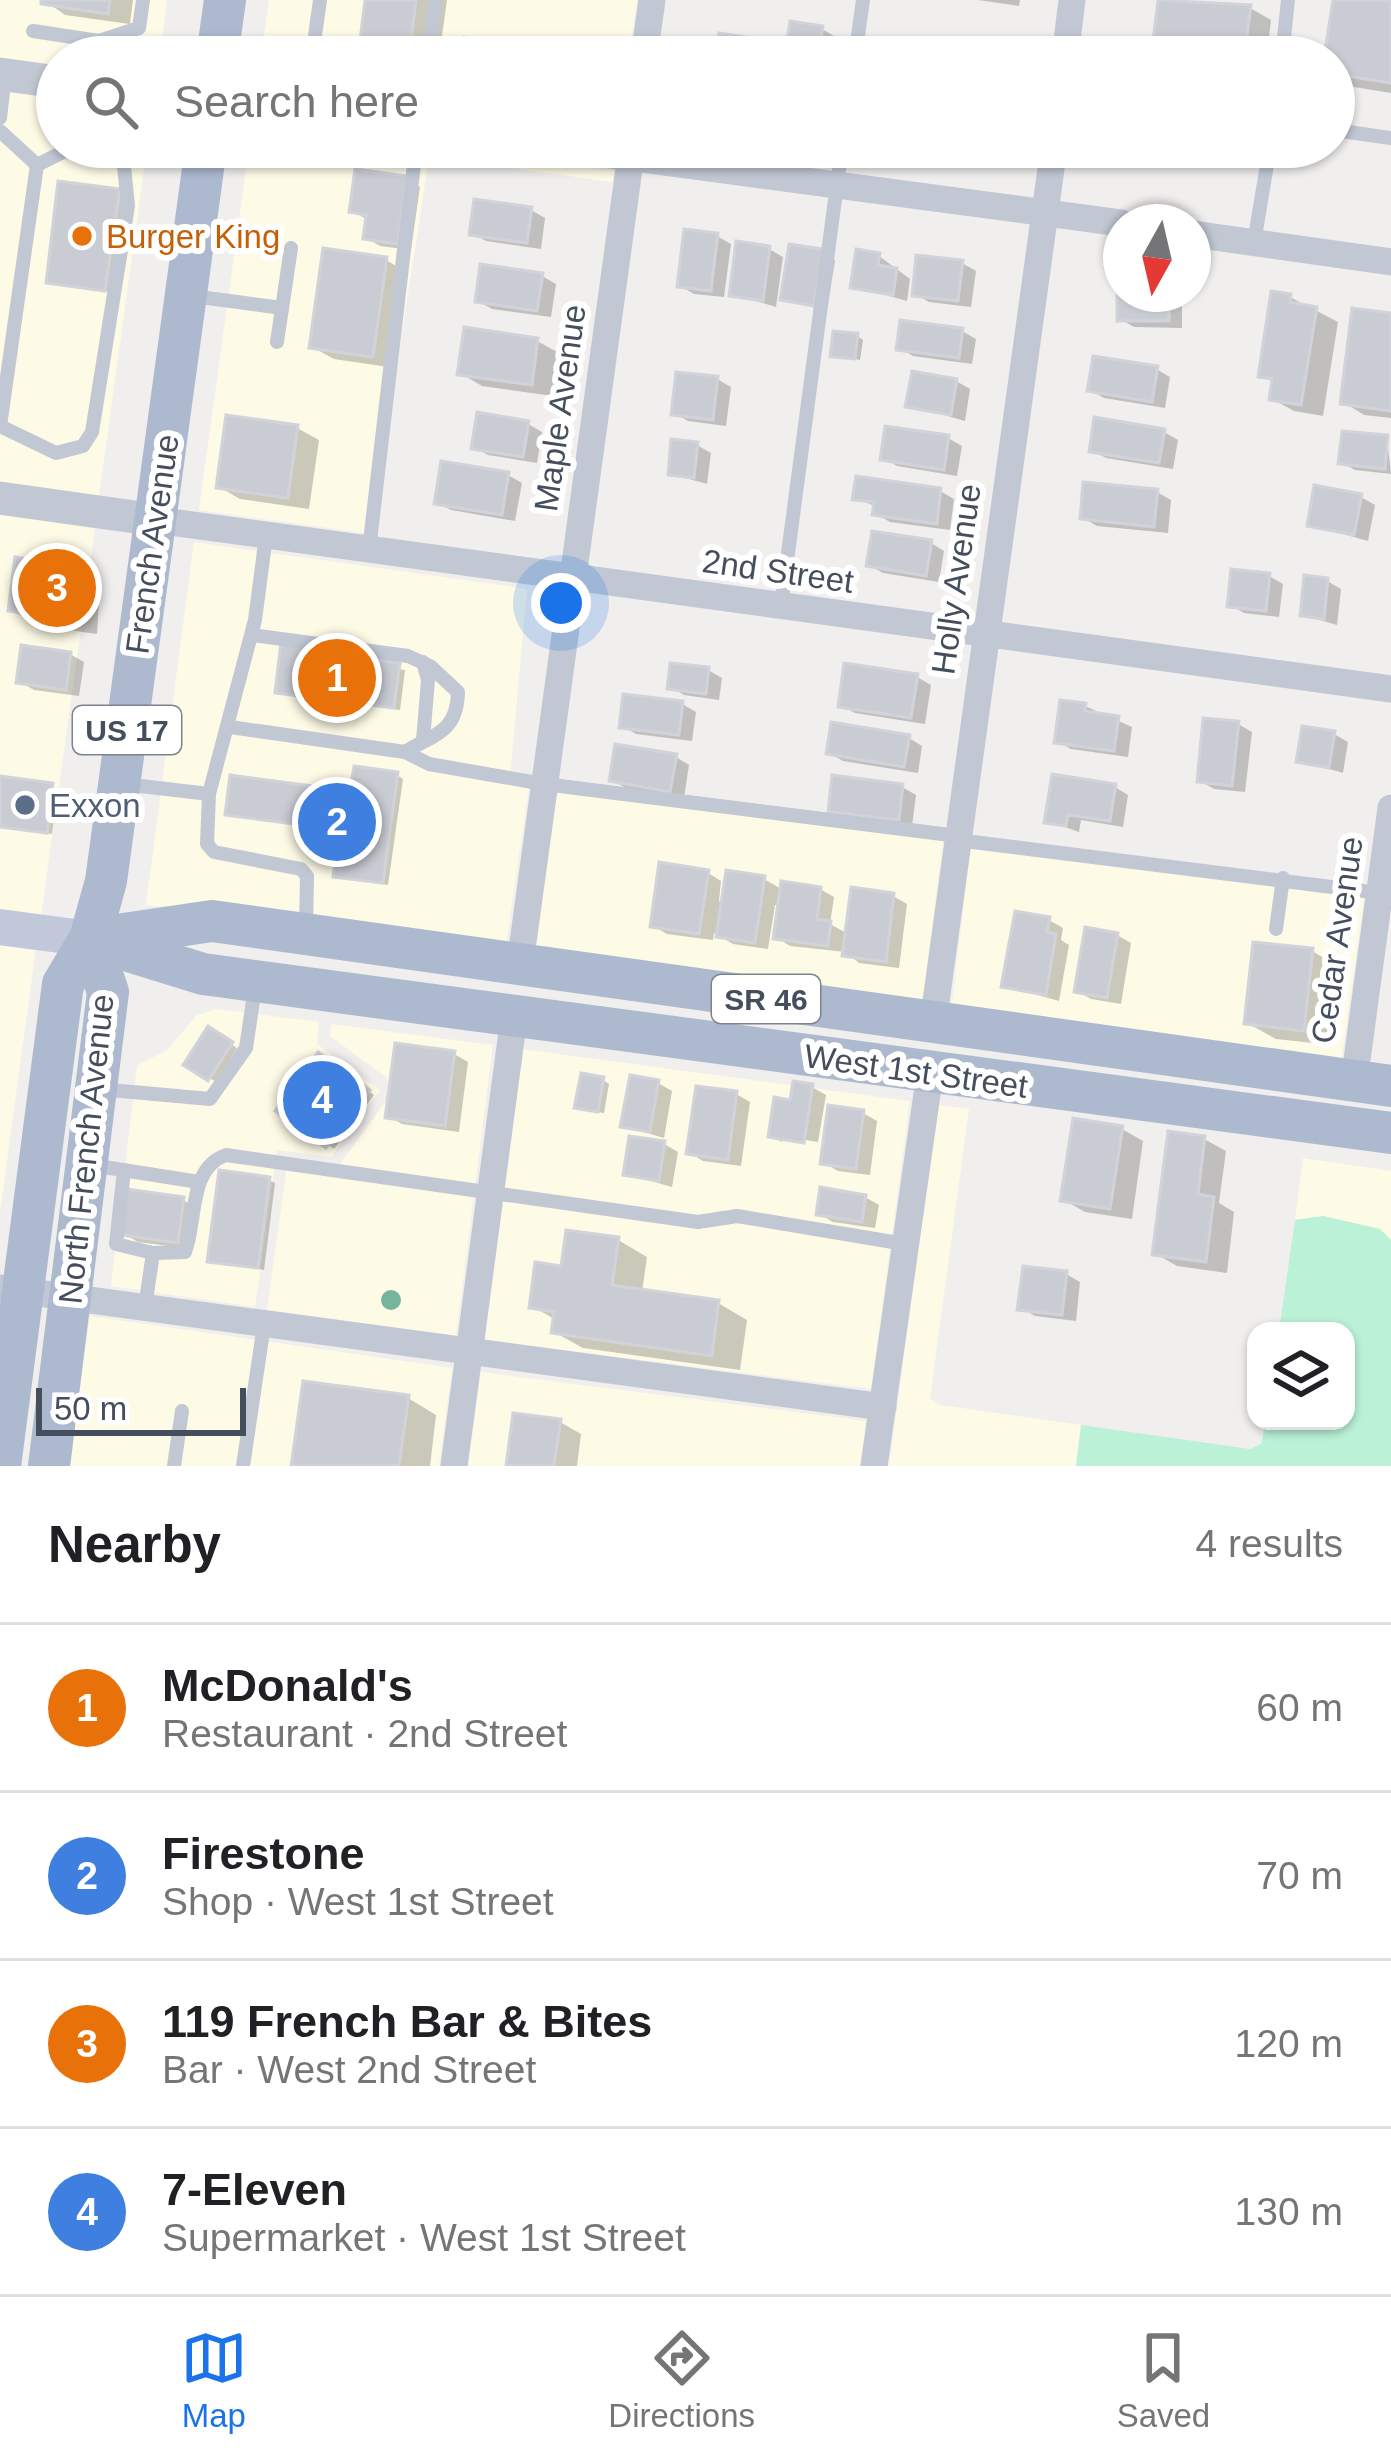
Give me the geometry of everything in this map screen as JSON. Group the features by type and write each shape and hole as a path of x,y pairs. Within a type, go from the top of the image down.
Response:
{"main road":[{"path":"220,36 225,0"},
{"name":"French Avenue","path":"90,939 106,881 203,168"},
{"name":"West 1st Street","path":"90,939 212,921 1372,1084"},
{"name":"West 1st Street","path":"0,927 90,939 203,974 256,982 1391,1133"},
{"name":"North French Avenue","path":"49,1466 72,1297 106,1167 96,1089 108,992 90,939"},
{"name":"North French Avenue","path":"0,1466 11,1290 63,984 90,939"},
{"path":"788,1054 821,1033 892,1042 933,1022"},
{"path":"930,1073 979,1050 1038,1058 1077,1044"}],"street":[{"path":"647,36 652,0"},
{"path":"1068,36 1072,0"},
{"path":"2,75 36,79"},
{"name":"Maple Avenue","path":"520,964 629,168"},
{"path":"731,168 1103,220"},
{"name":"Holly Avenue","path":"933,1022 983,635 1051,168"},
{"path":"1211,237 1391,262"},
{"path":"0,499 156,520"},
{"name":"2nd Street","path":"156,520 1391,689"},
{"name":"Cedar Avenue","path":"1372,1084 1379,893 1391,808"},
{"path":"454,1466 514,1017"},
{"path":"874,1466 930,1073"},
{"path":"11,1290 883,1407"}],"lane":[{"path":"112,36 139,28 143,0"},
{"path":"315,36 320,0"},
{"path":"431,36 435,0"},
{"path":"858,36 863,0"},
{"path":"1284,36 1288,0"},
{"path":"33,31 70,36"},
{"path":"0,118 2,75"},
{"path":"0,131 36,164"},
{"path":"1355,133 1391,138"},
{"path":"37,168 0,426 56,454 83,446 92,433 128,206 124,168"},
{"path":"369,550 414,168"},
{"path":"781,608 839,168"},
{"path":"1254,243 1266,168"},
{"path":"278,341 291,248"},
{"path":"186,296 282,308"},
{"path":"266,536 252,635 209,794 207,844 214,852 301,868 308,876 306,934"},
{"path":"252,635 423,662 458,692 449,728 405,752"},
{"path":"423,662 428,680 423,740"},
{"path":"230,727 405,752 429,764 544,784 1127,865 1283,878 1379,893"},
{"path":"119,784 209,794"},
{"path":"1276,929 1283,878"},
{"path":"96,1089 210,1099 246,1048 256,982"},
{"path":"199,1182 106,1167 116,1244 153,1253 185,1252 199,1182 218,1157 226,1155 490,1188 698,1222 737,1216 905,1244"},
{"path":"145,1309 153,1253"},
{"path":"243,1466 263,1325"},
{"path":"174,1466 182,1411"}],"shaded area":[{"path":"0,0 167,0 163,36 36,36 36,62 0,58"},
{"path":"269,0 637,0 632,36 264,36"},
{"path":"0,91 36,95 36,168 144,168 99,496 0,482"},
{"path":"246,168 427,168 371,534 199,510"},
{"path":"510,168 614,171 612,182"},
{"path":"0,515 95,528 41,916 0,911"},
{"path":"194,542 527,589 510,777 530,780 505,952 146,905"},
{"path":"558,784 944,833 922,1007 533,956"},
{"path":"972,836 1366,886 1341,1063 951,1011"},
{"path":"0,943 36,948 0,1212"},
{"path":"216,1009 319,1022 317,1044 380,1090 331,1157 277,1150 255,1307 111,1286 137,1065 167,1050 197,1015"},
{"path":"331,1024 493,1045 456,1336 267,1310 287,1165 337,1168 391,1094 387,1078 330,1036"},
{"path":"521,1049 910,1101 871,1389 485,1340"},
{"path":"938,1105 969,1109 930,1398 940,1405 1081,1425 1076,1466 889,1466"},
{"path":"1303,1158 1391,1171 1391,1240 1380,1229 1323,1216 1295,1220"},
{"path":"90,1316 452,1368 439,1466 69,1466"},
{"path":"481,1372 866,1421 860,1466 468,1466"}],"green space":[{"path":"1323,1216 1380,1229 1391,1240 1391,1466 1076,1466 1081,1425 1250,1449 1261,1444 1264,1430 1355,1430 1355,1322 1280,1322 1295,1220"}],"building":[{"path":"41,0 110,0 108,14 41,4"},
{"path":"365,0 416,0 412,36 361,36"},
{"path":"1158,0 1251,5 1247,36 1154,36"},
{"path":"1333,0 1391,0 1391,83 1355,77 1355,36 1327,36"},
{"path":"790,21 823,26 821,36 788,36"},
{"path":"355,169 407,176 398,244 363,239 366,215 349,212"},
{"name":"Burger King","path":"58,181 120,189 105,291 46,283"},
{"path":"474,199 532,207 527,243 469,235"},
{"path":"684,229 718,233 711,291 677,287"},
{"path":"736,241 770,246 763,301 729,296"},
{"path":"789,244 823,249 814,306 780,300"},
{"path":"323,248 387,257 373,357 309,348"},
{"path":"856,249 880,253 878,265 897,268 893,295 850,288"},
{"path":"916,255 963,260 958,301 912,296"},
{"path":"480,264 543,273 537,311 475,302"},
{"path":"1271,291 1291,294 1290,302 1317,307 1301,405 1269,400 1272,379 1258,377"},
{"path":"1352,308 1391,313 1391,411 1340,404"},
{"path":"1117,312 1169,312 1169,321 1117,321"},
{"path":"900,320 963,328 959,358 896,350"},
{"path":"464,327 538,338 532,385 457,375"},
{"path":"833,331 858,333 855,359 830,357"},
{"path":"1093,356 1158,366 1152,402 1087,391"},
{"path":"912,371 957,379 951,415 905,407"},
{"path":"676,372 718,376 713,420 671,415"},
{"path":"477,412 529,421 523,457 471,449"},
{"path":"226,415 298,425 288,498 216,488"},
{"path":"1094,417 1165,429 1159,463 1089,452"},
{"path":"885,426 949,435 944,470 880,460"},
{"path":"1342,431 1388,435 1385,469 1338,464"},
{"path":"671,439 698,442 694,478 668,475"},
{"path":"441,461 509,472 502,515 434,504"},
{"path":"856,476 941,488 937,524 872,515 874,502 852,500"},
{"path":"1083,482 1158,489 1154,527 1080,519"},
{"path":"1314,485 1362,494 1354,535 1307,526"},
{"path":"872,531 932,540 926,576 866,566"},
{"path":"15,557 72,565 69,619 8,611"},
{"path":"1231,569 1270,573 1266,611 1227,607"},
{"path":"1304,575 1328,578 1324,619 1300,616"},
{"path":"281,642 312,645 311,653 400,663 394,708 275,693"},
{"path":"21,645 71,652 66,690 16,683"},
{"path":"670,663 709,667 706,694 667,689"},
{"path":"844,663 918,674 911,718 838,707"},
{"path":"623,694 683,701 679,735 619,728"},
{"path":"1060,700 1086,703 1085,711 1119,716 1114,751 1054,743"},
{"path":"1203,718 1239,721 1232,786 1197,782"},
{"path":"831,722 910,735 904,767 826,754"},
{"path":"1302,726 1335,731 1329,768 1296,762"},
{"path":"615,744 677,754 670,792 609,781"},
{"path":"354,766 398,772 383,883 333,877 339,830 225,815 230,775 350,791"},
{"path":"1052,774 1116,784 1110,821 1068,815 1066,826 1044,823"},
{"path":"832,775 903,784 899,820 828,812"},
{"name":"Exxon","path":"0,776 53,783 47,833 0,827"},
{"path":"659,862 709,870 699,934 650,927"},
{"path":"726,870 765,876 755,943 716,937"},
{"path":"781,881 821,887 817,919 831,921 828,946 773,939"},
{"path":"851,887 894,893 886,962 842,956"},
{"path":"1015,911 1050,917 1047,932 1056,934 1046,995 1001,987"},
{"path":"1085,927 1118,933 1107,998 1074,992"},
{"path":"1253,942 1313,948 1304,1031 1244,1024"},
{"path":"208,1026 233,1042 208,1081 183,1065"},
{"path":"395,1043 455,1051 445,1126 385,1118"},
{"path":"318,1052 370,1090 326,1148 275,1111"},
{"path":"581,1073 604,1077 598,1112 574,1108"},
{"path":"630,1075 659,1080 650,1132 620,1127"},
{"path":"793,1081 813,1084 804,1143 768,1137 774,1097 790,1100"},
{"path":"696,1086 737,1091 728,1160 686,1154"},
{"path":"828,1105 864,1110 856,1169 820,1164"},
{"path":"1073,1118 1123,1126 1110,1209 1060,1201"},
{"path":"1168,1131 1205,1136 1198,1194 1214,1197 1206,1262 1152,1255"},
{"path":"629,1136 665,1141 659,1181 623,1175"},
{"path":"219,1170 270,1177 258,1268 207,1262"},
{"path":"820,1187 866,1195 862,1222 816,1215"},
{"path":"127,1189 184,1197 178,1243 121,1235"},
{"path":"566,1230 619,1237 612,1285 719,1300 712,1356 551,1333 554,1312 529,1308 535,1262 561,1266"},
{"path":"1023,1266 1067,1271 1062,1315 1017,1310"},
{"path":"303,1381 409,1395 399,1466 291,1466"},
{"path":"513,1413 561,1419 554,1466 506,1466"}],"place":[{"name":"Burger King","path":"82,236"},
{"name":"119 French Bar & Bites","path":"57,588"},
{"name":"McDonald's","path":"337,678"},
{"name":"Exxon","path":"25,805"},
{"name":"Firestone","path":"337,822"},
{"name":"7-Eleven","path":"322,1100"}]}
